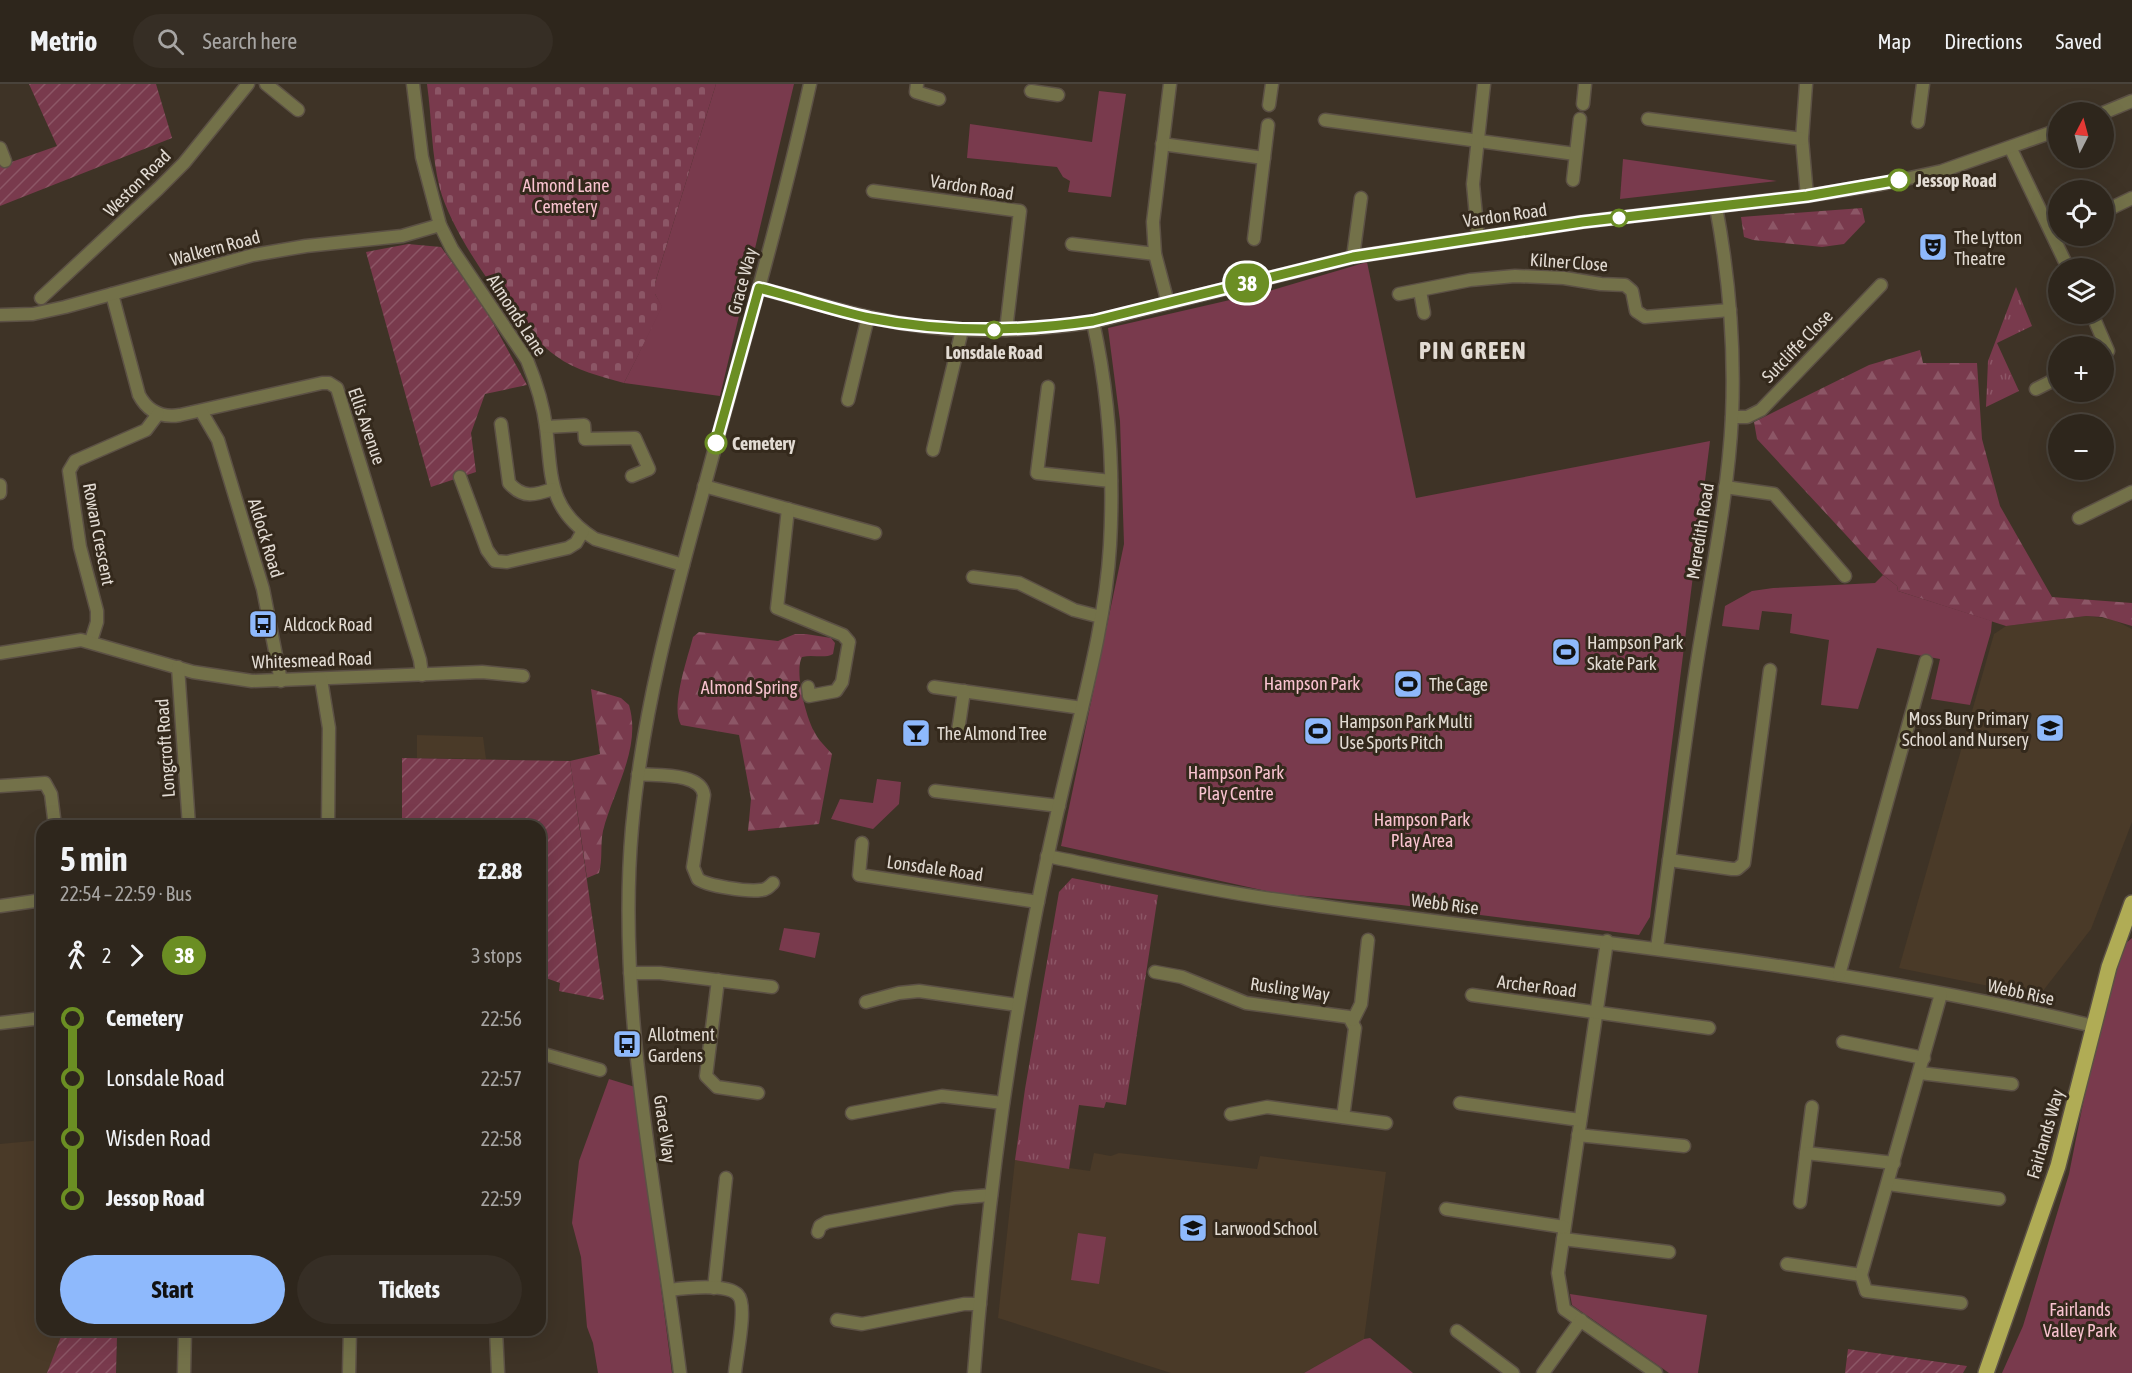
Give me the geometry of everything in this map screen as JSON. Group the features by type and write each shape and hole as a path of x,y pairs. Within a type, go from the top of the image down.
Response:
{"main road":[{"name":"Fairlands Way","path":"1986,1373 2058,1166 2114,951 2129,922 2132,903"}],"street":[{"name":"Weston Road","path":"41,298 184,163 248,84"},
{"path":"266,84 298,110"},
{"name":"Almonds Lane","path":"413,84 422,157 440,225 452,249 527,360 540,396 546,427 549,471 553,489 562,509 583,531 605,543 683,565"},
{"name":"Grace Way","path":"680,1373 638,1064 630,973 630,870 638,774 655,670 759,288 810,84"},
{"path":"917,84 916,92 939,99"},
{"path":"1168,303 1155,254 1153,222 1170,84"},
{"path":"1269,105 1272,84"},
{"path":"1478,237 1473,195 1476,141 1484,84"},
{"path":"1583,104 1585,84"},
{"path":"1806,84 1802,139 1807,196"},
{"path":"1918,122 1923,84"},
{"path":"1031,91 1050,91"},
{"path":"2114,108 2132,101"},
{"path":"1573,180 1581,119"},
{"path":"1648,119 1686,130 1802,139"},
{"path":"1325,120 1575,154"},
{"path":"1254,239 1268,125"},
{"name":"Vardon Road","path":"759,288 868,317 962,330 1050,328 1093,321 1353,257 1478,237 1807,196 1942,171 2048,134"},
{"path":"1162,144 1264,158"},
{"path":"0,148 5,161"},
{"path":"2011,148 2048,220"},
{"name":"Vardon Road","path":"873,191 1020,211 1006,330"},
{"path":"1353,257 1361,198"},
{"path":"2114,207 2132,198"},
{"name":"Meredith Road","path":"1657,948 1725,487 1732,417 1730,310 1716,207"},
{"name":"Walkern Road","path":"0,315 33,314 274,251 410,235 440,225"},
{"path":"1072,244 1155,254"},
{"name":"Kilner Close","path":"1399,294 1470,280 1515,276 1564,278 1625,285 1632,291 1636,311 1645,317 1730,310"},
{"name":"Sutcliffe Close","path":"1732,417 1747,417 1761,410 1881,285"},
{"path":"1420,291 1424,313"},
{"path":"112,294 139,395 147,407 158,414"},
{"path":"848,400 868,317"},
{"path":"974,1373 991,1195 1018,1005 1047,856 1101,617 1110,546 1111,482 1107,417 1093,321"},
{"path":"933,450 962,330"},
{"name":"Ellis Avenue","path":"158,414 171,417 322,383 329,383 337,388 417,648 422,675"},
{"path":"2036,389 2048,383"},
{"path":"1048,387 1036,473 1111,482"},
{"name":"Aldock Road","path":"201,411 218,440 262,589 281,681"},
{"name":"Rowan Crescent","path":"91,641 98,616 80,547 69,471 75,461 146,430 158,414"},
{"path":"501,424 509,483 524,495 536,495 553,489"},
{"path":"546,427 584,425 585,439 635,438 649,469 632,476"},
{"path":"460,477 487,550 495,561 507,562 568,548 576,543 583,531"},
{"path":"0,485 0,493"},
{"path":"704,486 875,533"},
{"path":"1725,487 1774,494 1845,576"},
{"path":"2079,518 2132,492"},
{"path":"788,509 777,608 843,636 849,642 842,682 836,692 809,696"},
{"path":"973,577 1019,584 1074,610 1101,617"},
{"name":"Whitesmead Road","path":"0,653 81,640 178,667 241,680 281,681 482,672 523,676"},
{"path":"1839,975 1926,661"},
{"name":"Longcroft Road","path":"178,667 189,820"},
{"path":"1669,860 1732,869 1737,869 1744,863 1770,670"},
{"path":"321,679 329,728 328,820"},
{"path":"934,687 1082,708"},
{"path":"958,731 964,691"},
{"path":"638,774 692,780 702,787 704,795 693,867 698,879 706,884 758,890 766,889 773,883"},
{"path":"0,786 45,783 51,794 54,820"},
{"path":"935,790 1059,806"},
{"name":"Lonsdale Road","path":"862,843 859,875 1038,902"},
{"name":"Webb Rise","path":"1047,856 1169,882 1272,899 1608,941 1839,975 2093,1026"},
{"path":"0,906 36,901"},
{"path":"1343,1117 1355,1028 1353,1020 1361,1004 1368,940"},
{"name":"Archer Road","path":"1608,941 1558,1273 1564,1309 1656,1373"},
{"name":"Rusling Way","path":"1155,972 1182,977 1246,1003 1345,1015 1353,1020"},
{"path":"630,973 660,973 772,987"},
{"path":"718,980 706,1076 717,1087 758,1093"},
{"path":"866,1002 919,991 1018,1005"},
{"path":"1941,994 1861,1275 1866,1291 1961,1303"},
{"name":"Archer Road","path":"1472,995 1709,1028"},
{"path":"0,1023 36,1019"},
{"path":"1843,1042 1924,1058"},
{"path":"546,1055 600,1070"},
{"path":"1920,1073 2012,1084"},
{"path":"852,1113 942,1096 1003,1103"},
{"path":"1460,1103 1580,1120"},
{"path":"1231,1113 1267,1107 1386,1123"},
{"path":"1800,1202 1812,1107"},
{"path":"1578,1135 1684,1146"},
{"path":"1806,1153 1894,1163"},
{"path":"714,1288 726,1178"},
{"path":"1888,1184 1999,1199"},
{"path":"818,1232 820,1226 827,1222 955,1197 991,1195"},
{"path":"1446,1209 1670,1252"},
{"path":"1787,1264 1861,1275"},
{"path":"669,1290 714,1288 734,1291 740,1296 742,1304 735,1373"},
{"path":"837,1320 862,1324 964,1304 980,1304"},
{"path":"1543,1373 1581,1320"},
{"path":"1457,1331 1513,1373"},
{"path":"184,1373 185,1336"},
{"path":"349,1373 350,1336"},
{"path":"496,1336 498,1373"}],"shaded area":[{"name":"Moss Bury Primary School and Nursery","path":"2086,616 2112,619 2132,629 2132,822 2091,929 2039,996 1899,968 1994,634 2006,626"},
{"path":"417,735 483,737 486,759 417,758"},
{"path":"36,1141 36,1336 62,1336 47,1373 0,1373 0,1144"},
{"name":"Larwood School","path":"1094,1153 1111,1156 1119,1153 1257,1169 1260,1156 1386,1172 1364,1339 1304,1373 1171,1373 998,1318 1015,1160 1090,1171"}],"green space":[{"path":"29,84 156,84 172,138 0,206 0,166 57,146"},
{"name":"Almond Lane Cemetery","path":"427,84 716,84 655,283 655,294 663,307 624,383 580,369 556,356 523,325 488,280 458,231 440,189 433,150"},
{"path":"716,84 794,84 720,396 624,383 662,307 655,294 655,283"},
{"path":"1099,91 1126,94 1111,197 1068,192 1070,181 1063,177 1057,167 967,158 970,124 1092,142"},
{"path":"1623,159 1777,181 1620,199"},
{"path":"1862,208 1865,222 1844,244 1822,247 1753,240 1744,237 1741,217"},
{"path":"408,244 441,247 483,305 527,385 485,394 471,433 476,472 431,487 366,252"},
{"name":"Hampson Park","path":"1367,262 1416,498 1710,441 1650,917 1639,935 1401,905 1275,893 1061,846 1124,544 1120,421 1108,328 1269,291"},
{"path":"2016,287 2032,326 1997,343 2019,391 1986,407 1988,361"},
{"path":"1920,350 1923,363 1977,363 1982,439 2000,506 2052,597 2132,603 2132,626 2102,617 2086,616 2006,626 1898,591 1897,586 1883,575 1757,439 1754,422 1869,365"},
{"path":"1883,575 1897,586 1898,591 1992,621 1991,632 1970,705 1931,699 1940,659 1877,648 1858,709 1821,705 1829,640 1790,633 1792,614 1762,611 1759,630 1722,626 1725,606 1752,591 1875,583"},
{"name":"Almond Spring","path":"699,632 778,641 795,634 806,634 831,638 835,643 833,654 802,657 799,672 802,694 811,724 820,740 832,754 819,824 748,831 751,799 739,735 681,725 678,706 681,682 693,637"},
{"path":"591,689 621,698 629,705 632,737 625,769 603,831 599,873 587,878 570,761 600,754"},
{"path":"402,758 570,761 604,1000 559,991 560,983 546,978 546,820 402,820"},
{"path":"877,779 901,782 899,804 873,829 831,819 840,799 873,803"},
{"path":"1072,878 1158,895 1126,1105 1106,1102 1104,1108 1079,1105 1069,1169 1015,1160 1059,892"},
{"path":"784,928 820,933 815,958 779,950"},
{"name":"Fairlands Valley Park","path":"2132,938 2132,1373 2002,1373 2023,1326 2069,1174 2097,1033 2125,944"},
{"path":"609,1079 635,1087 672,1373 598,1373 593,1343 587,1327 581,1257 572,1223 579,1161"},
{"path":"1078,1233 1106,1237 1099,1284 1071,1280"},
{"path":"1570,1294 1707,1315 1698,1373 1669,1373 1572,1305"},
{"path":"61,1336 117,1336 116,1373 47,1373"},
{"path":"1370,1338 1413,1373 1304,1373 1364,1339"},
{"path":"1848,1349 1967,1366 1963,1373 1845,1373"}],"bus line":[{"name":"38","path":"716,443 759,288 848,313 932,328 1029,330 1093,321 1353,257 1582,222 1807,196 1899,180"}],"place":[{"name":"Jessop Road","path":"1899,180"},
{"name":"The Lytton Theatre","path":"1933,247"},
{"name":"Lonsdale Road","path":"994,330"},
{"name":"Cemetery","path":"716,443"},
{"name":"Aldcock Road","path":"263,624"},
{"name":"Hampson Park Skate Park","path":"1566,652"},
{"name":"The Cage","path":"1408,684"},
{"name":"Moss Bury Primary School and Nursery","path":"2050,728"},
{"name":"Hampson Park Multi Use Sports Pitch","path":"1318,731"},
{"name":"The Almond Tree","path":"916,733"},
{"name":"Allotment Gardens","path":"627,1044"},
{"name":"Larwood School","path":"1193,1228"}],"district":[{"name":"PIN GREEN","path":"1473,350"}],"park label":[{"name":"Hampson Park Play Centre","path":"1236,782"},
{"name":"Hampson Park Play Area","path":"1422,829"}]}
